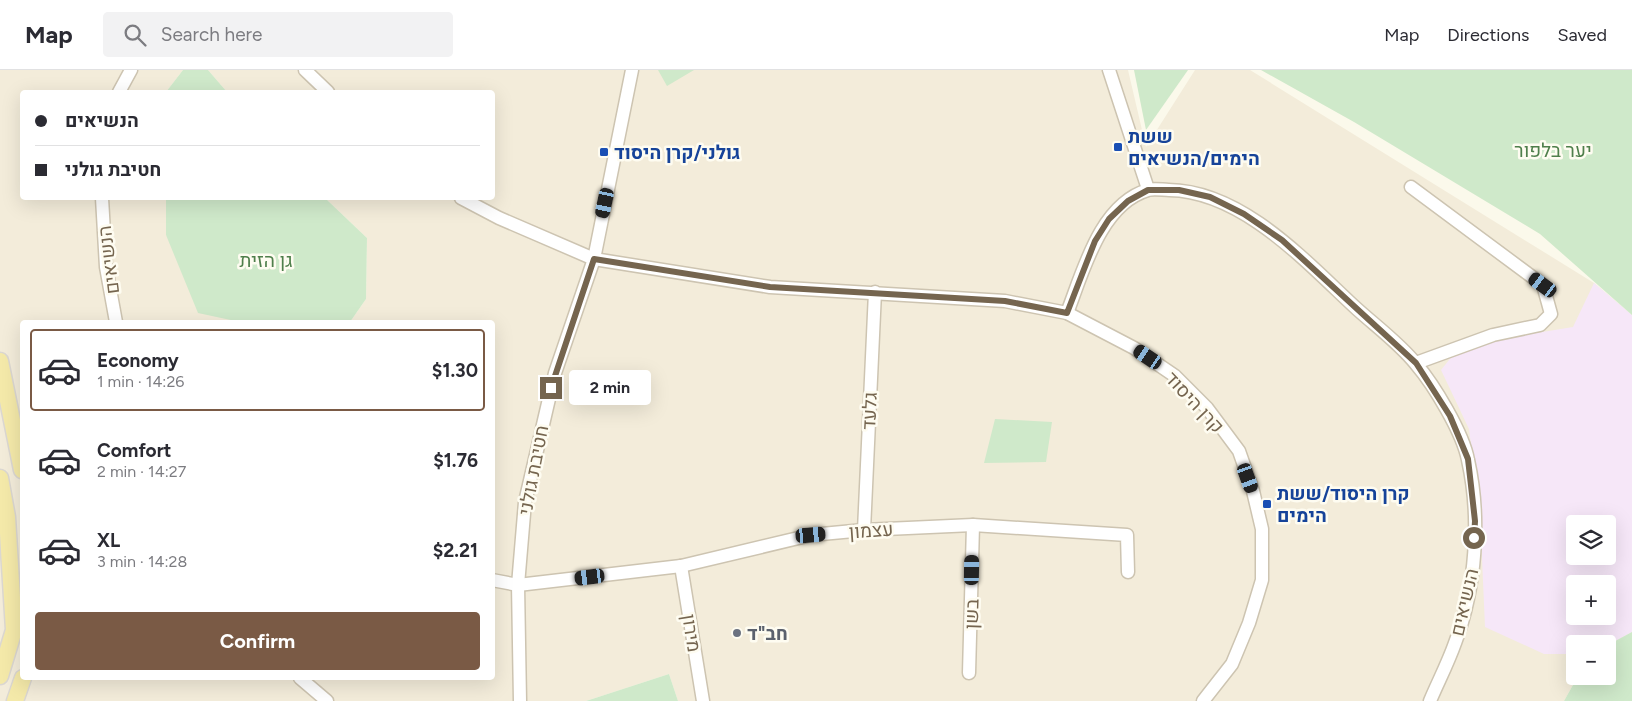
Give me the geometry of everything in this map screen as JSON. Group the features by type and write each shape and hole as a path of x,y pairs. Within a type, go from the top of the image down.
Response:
{"main road":[{"path":"0,361 20,460"},
{"path":"0,478 7,517 14,630 0,676"},
{"path":"0,572 8,545"},
{"path":"0,599 12,637"},
{"path":"15,701 22,680"}],"street":[{"path":"120,90 132,70"},
{"path":"305,70 326,90"},
{"name":"חטיבת גולני","path":"520,701 518,585 525,502 539,432 555,373 594,259 632,70"},
{"path":"1067,313 1095,241 1109,219 1128,201 1148,190 1109,70"},
{"path":"1411,187 1543,285 1551,314 1540,325 1493,335 1416,363"},
{"name":"הנשיאים","path":"1148,190 1179,190 1210,197 1244,214 1282,240 1416,363 1450,416 1468,459 1475,521 1473,572 1456,643 1430,701"},
{"name":"הנשיאים","path":"102,200 106,267 116,320"},
{"name":"קרן היסוד","path":"465,200 499,218 594,259 770,287 1005,301 1067,313 1134,348 1175,376 1207,408 1239,451 1253,491 1262,529 1262,580 1249,623 1232,664 1203,701"},
{"name":"גלעד","path":"864,530 875,292"},
{"name":"עצמון","path":"495,581 518,585 681,566 811,535 864,530 973,525 1127,535 1128,572"},
{"name":"בשן","path":"969,673 973,525"},
{"name":"מירון","path":"681,566 703,701"},
{"path":"302,680 327,701"}],"shaded area":[{"path":"0,70 183,70 168,90 20,90 20,200 166,200 166,235 238,320 20,320 20,680 495,680 495,320 351,320 366,299 367,238 327,200 495,200 495,90 225,90 208,70 1128,70 1146,147 1195,70 1250,70 1594,283 1632,315 1632,632 1616,641 1616,635 1566,635 1566,685 1573,685 1564,701 678,701 669,674 586,701 0,701"},
{"path":"1594,283 1632,315 1632,632 1616,641 1616,635 1566,635 1566,654 1544,654 1485,627 1480,512 1469,429 1441,370 1461,345 1573,327"}],"green space":[{"path":"183,70 208,70 225,90 168,90"},
{"path":"658,70 694,70 667,86"},
{"path":"1134,70 1188,70 1146,130"},
{"name":"יער בלפור","path":"1261,70 1632,70 1632,315 1540,234 1354,122"},
{"name":"גן הזית","path":"166,200 327,200 367,238 366,299 351,320 231,320 198,313 166,235"},
{"path":"995,419 1052,422 1046,462 984,463"},
{"path":"1632,632 1632,701 1564,701 1573,685 1616,685 1616,641"},
{"path":"669,674 678,701 586,701"}],"place":[{"name":"ששת הימים/הנשיאים","path":"1118,147"},
{"name":"גולני/קרן היסוד","path":"604,152"},
{"name":"קרן היסוד/ששת הימים","path":"1267,504"},
{"name":"חב\"ד","path":"737,633"}],"route":[{"path":"551,388 594,259 688,276 770,287 1005,301 1067,313 1095,241 1109,219 1128,201 1148,190 1179,190 1210,197 1244,214 1282,240 1416,363 1450,416 1468,459 1475,521 1474,538"}]}
